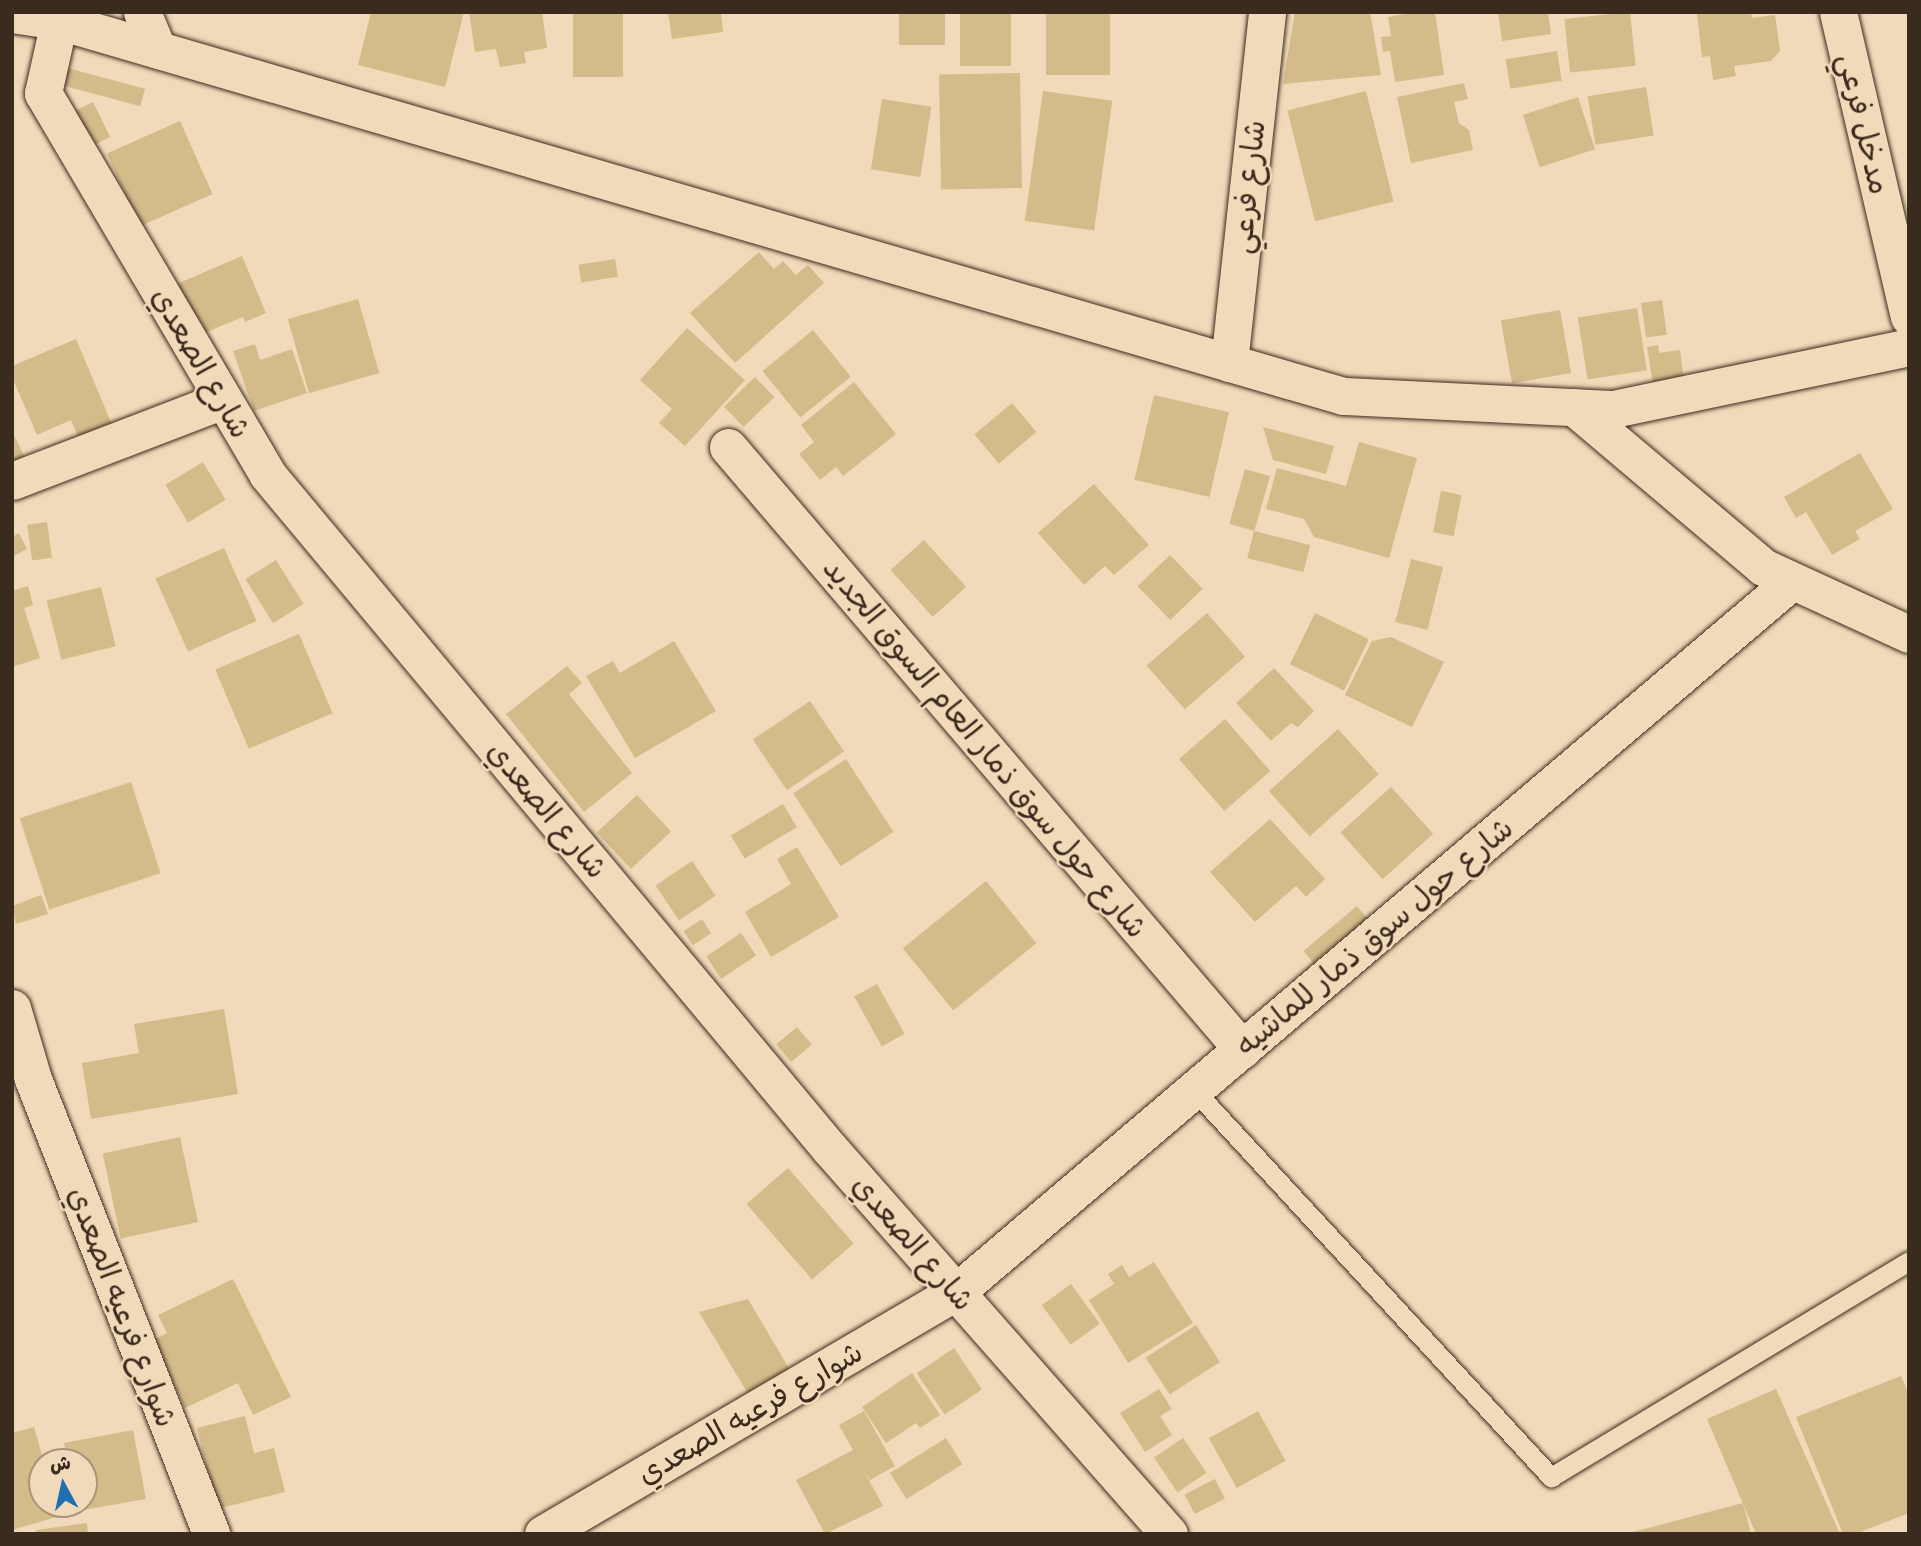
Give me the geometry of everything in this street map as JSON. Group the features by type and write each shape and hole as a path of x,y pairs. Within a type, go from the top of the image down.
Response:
{"street":[{"path":"142,12 158,50"},
{"name":"شارع فرعي","path":"1229,363 1267,12"},
{"name":"مدخل فرعي","path":"1838,12 1909,317"},
{"path":"12,14 59,21 1343,396 1613,409 1909,348"},
{"name":"شارع الصعدي","path":"59,21 43,93 267,474 830,1149 1169,1534"},
{"path":"12,481 223,400"},
{"path":"1574,407 1763,568 1909,634"},
{"name":"شارع حول سوق ذمار العام السوق الجديد","path":"728,447 1242,1049"},
{"name":"شارع حول سوق ذمار للماشيه","path":"956,1292 1793,581"},
{"name":"شوارع فرعيه الصعدي","path":"12,1008 23,1079 211,1534"},
{"name":"شوارع فرعيه الصعدي","path":"543,1534 956,1292"}],"lane":[{"path":"1194,1090 1551,1477 1909,1261"}],"building":[{"path":"371,12 464,12 445,87 358,65"},
{"path":"469,12 542,12 547,48 524,52 526,63 500,67 496,49 475,52"},
{"path":"573,12 623,12 623,77 573,77"},
{"path":"668,12 721,12 723,32 672,39"},
{"path":"899,12 945,12 945,45 899,45"},
{"path":"960,12 1011,12 1011,66 960,66"},
{"path":"1046,12 1110,12 1110,75 1046,75"},
{"path":"1295,12 1370,12 1381,75 1283,84"},
{"path":"1435,12 1444,75 1395,82 1390,51 1383,52 1381,37 1391,36 1388,17"},
{"path":"1498,12 1548,12 1551,34 1502,41"},
{"path":"1630,12 1636,66 1570,73 1564,19"},
{"path":"1751,12 1752,18 1775,15 1780,51 1771,61 1734,66 1736,76 1713,80 1710,56 1702,57 1697,14"},
{"path":"1557,51 1562,81 1510,89 1506,59"},
{"path":"60,66 145,89 140,106 55,83"},
{"path":"1020,73 1022,188 941,189 939,74"},
{"path":"1464,83 1468,99 1454,102 1459,123 1469,130 1473,150 1411,163 1397,97"},
{"path":"1646,87 1654,135 1595,145 1588,96"},
{"path":"1043,91 1112,101 1094,230 1025,221"},
{"path":"1366,91 1394,202 1315,221 1287,111"},
{"path":"1578,97 1595,149 1540,167 1523,115"},
{"path":"882,99 931,107 920,177 871,169"},
{"path":"93,102 110,137 90,147 73,112"},
{"path":"180,121 213,194 139,227 107,154"},
{"path":"759,252 774,269 783,261 796,275 808,265 824,283 735,363 690,313"},
{"path":"242,256 266,313 245,322 243,317 192,338 170,287"},
{"path":"615,259 618,277 581,283 578,265"},
{"path":"358,299 379,373 309,393 288,319"},
{"path":"1662,300 1667,335 1646,338 1641,303"},
{"path":"1637,308 1647,370 1588,380 1578,317"},
{"path":"1560,310 1571,373 1512,383 1501,320"},
{"path":"687,328 745,380 685,446 659,423 672,409 640,380"},
{"path":"813,330 851,377 800,418 762,371"},
{"path":"76,339 113,427 80,441 71,420 37,435 12,377 12,366"},
{"path":"255,344 260,360 292,349 307,393 254,411 233,351"},
{"path":"1658,345 1659,353 1680,350 1684,381 1653,385 1647,347"},
{"path":"755,377 774,397 744,427 724,407"},
{"path":"854,382 896,434 843,476 836,467 820,480 799,454 814,442 801,425"},
{"path":"1154,395 1229,412 1209,497 1134,480"},
{"path":"1012,403 1036,432 999,464 974,434"},
{"path":"1263,427 1334,446 1326,474 1273,460"},
{"path":"12,431 28,464 12,472"},
{"path":"1359,442 1417,458 1389,558 1314,537 1304,519 1266,509 1277,468 1346,486"},
{"path":"1860,453 1893,509 1855,531 1860,539 1832,555 1806,512 1796,518 1784,497"},
{"path":"203,462 226,500 188,522 165,485"},
{"path":"1245,469 1270,476 1254,531 1229,524"},
{"path":"1094,484 1149,545 1114,575 1105,566 1084,585 1038,533"},
{"path":"1441,491 1462,495 1454,536 1433,532"},
{"path":"47,522 52,558 32,560 27,525"},
{"path":"1254,531 1310,545 1304,572 1247,558"},
{"path":"19,533 27,549 12,557 12,537"},
{"path":"924,540 966,587 933,617 891,570"},
{"path":"224,548 257,621 188,652 155,579"},
{"path":"1170,555 1203,589 1170,620 1138,586"},
{"path":"1411,559 1443,567 1427,630 1395,622"},
{"path":"276,560 304,604 273,623 245,579"},
{"path":"28,586 33,605 24,608 40,658 12,667 12,591"},
{"path":"101,587 116,646 61,660 47,601"},
{"path":"1207,613 1245,657 1185,709 1147,665"},
{"path":"1315,613 1369,639 1344,691 1290,664"},
{"path":"299,634 333,713 249,749 215,670"},
{"path":"1391,637 1444,662 1412,727 1345,695 1372,641"},
{"path":"674,641 716,711 635,758 586,676 613,661 620,673"},
{"path":"567,666 582,683 569,694 632,773 584,812 506,714"},
{"path":"1274,668 1314,711 1298,727 1291,723 1271,741 1236,703"},
{"path":"810,701 844,752 787,790 753,740"},
{"path":"1225,719 1270,771 1224,811 1179,759"},
{"path":"1338,729 1379,774 1310,837 1269,791"},
{"path":"846,759 893,832 841,866 793,793"},
{"path":"131,782 161,873 49,909 20,818"},
{"path":"1391,787 1433,834 1383,879 1340,833"},
{"path":"637,795 671,832 631,869 597,833"},
{"path":"783,804 797,827 745,859 731,835"},
{"path":"1270,819 1325,879 1306,897 1296,886 1255,922 1210,872"},
{"path":"797,847 839,917 771,957 745,912 791,884 777,859"},
{"path":"692,861 715,896 679,920 656,886"},
{"path":"986,881 1036,943 953,1011 903,948"},
{"path":"41,895 48,914 16,924 12,906"},
{"path":"1357,906 1374,926 1320,971 1303,951"},
{"path":"702,919 711,933 693,945 684,931"},
{"path":"741,933 756,955 721,979 706,956"},
{"path":"877,984 905,1034 882,1046 854,997"},
{"path":"224,1009 238,1094 91,1119 82,1063 139,1053 134,1024"},
{"path":"797,1027 812,1045 791,1062 776,1044"},
{"path":"180,1137 198,1222 121,1239 103,1153"},
{"path":"788,1168 854,1243 812,1280 746,1204"},
{"path":"1154,1262 1193,1323 1128,1363 1089,1300 1114,1284 1108,1274 1122,1265 1129,1277"},
{"path":"233,1279 291,1397 253,1415 238,1383 185,1408 153,1340 167,1333 158,1315"},
{"path":"1071,1284 1100,1324 1071,1345 1042,1305"},
{"path":"748,1299 794,1377 753,1402 699,1312"},
{"path":"1196,1325 1220,1362 1170,1395 1146,1358"},
{"path":"954,1348 982,1389 945,1415 917,1373"},
{"path":"912,1373 940,1415 920,1428 916,1423 886,1443 862,1407"},
{"path":"1901,1376 1909,1395 1909,1513 1855,1534 1843,1534 1796,1417"},
{"path":"1159,1389 1172,1409 1160,1416 1172,1435 1145,1452 1120,1413"},
{"path":"1776,1389 1839,1532 1835,1534 1756,1534 1707,1419"},
{"path":"864,1411 895,1466 870,1480 863,1469 883,1506 825,1534 796,1480 853,1450 839,1425"},
{"path":"1258,1411 1286,1461 1237,1488 1209,1438"},
{"path":"245,1416 254,1453 274,1448 285,1492 217,1509 197,1428"},
{"path":"34,1427 40,1448 28,1448 28,1518 53,1518 12,1530 12,1433"},
{"path":"133,1430 146,1499 98,1507 98,1448 65,1448 64,1443"},
{"path":"946,1438 962,1464 906,1499 890,1473"},
{"path":"1183,1438 1206,1473 1177,1492 1154,1458"},
{"path":"1215,1479 1225,1499 1195,1514 1185,1494"},
{"path":"1743,1503 1751,1534 1629,1534 1629,1533"},
{"path":"87,1523 88,1534 37,1534 36,1530"}]}
